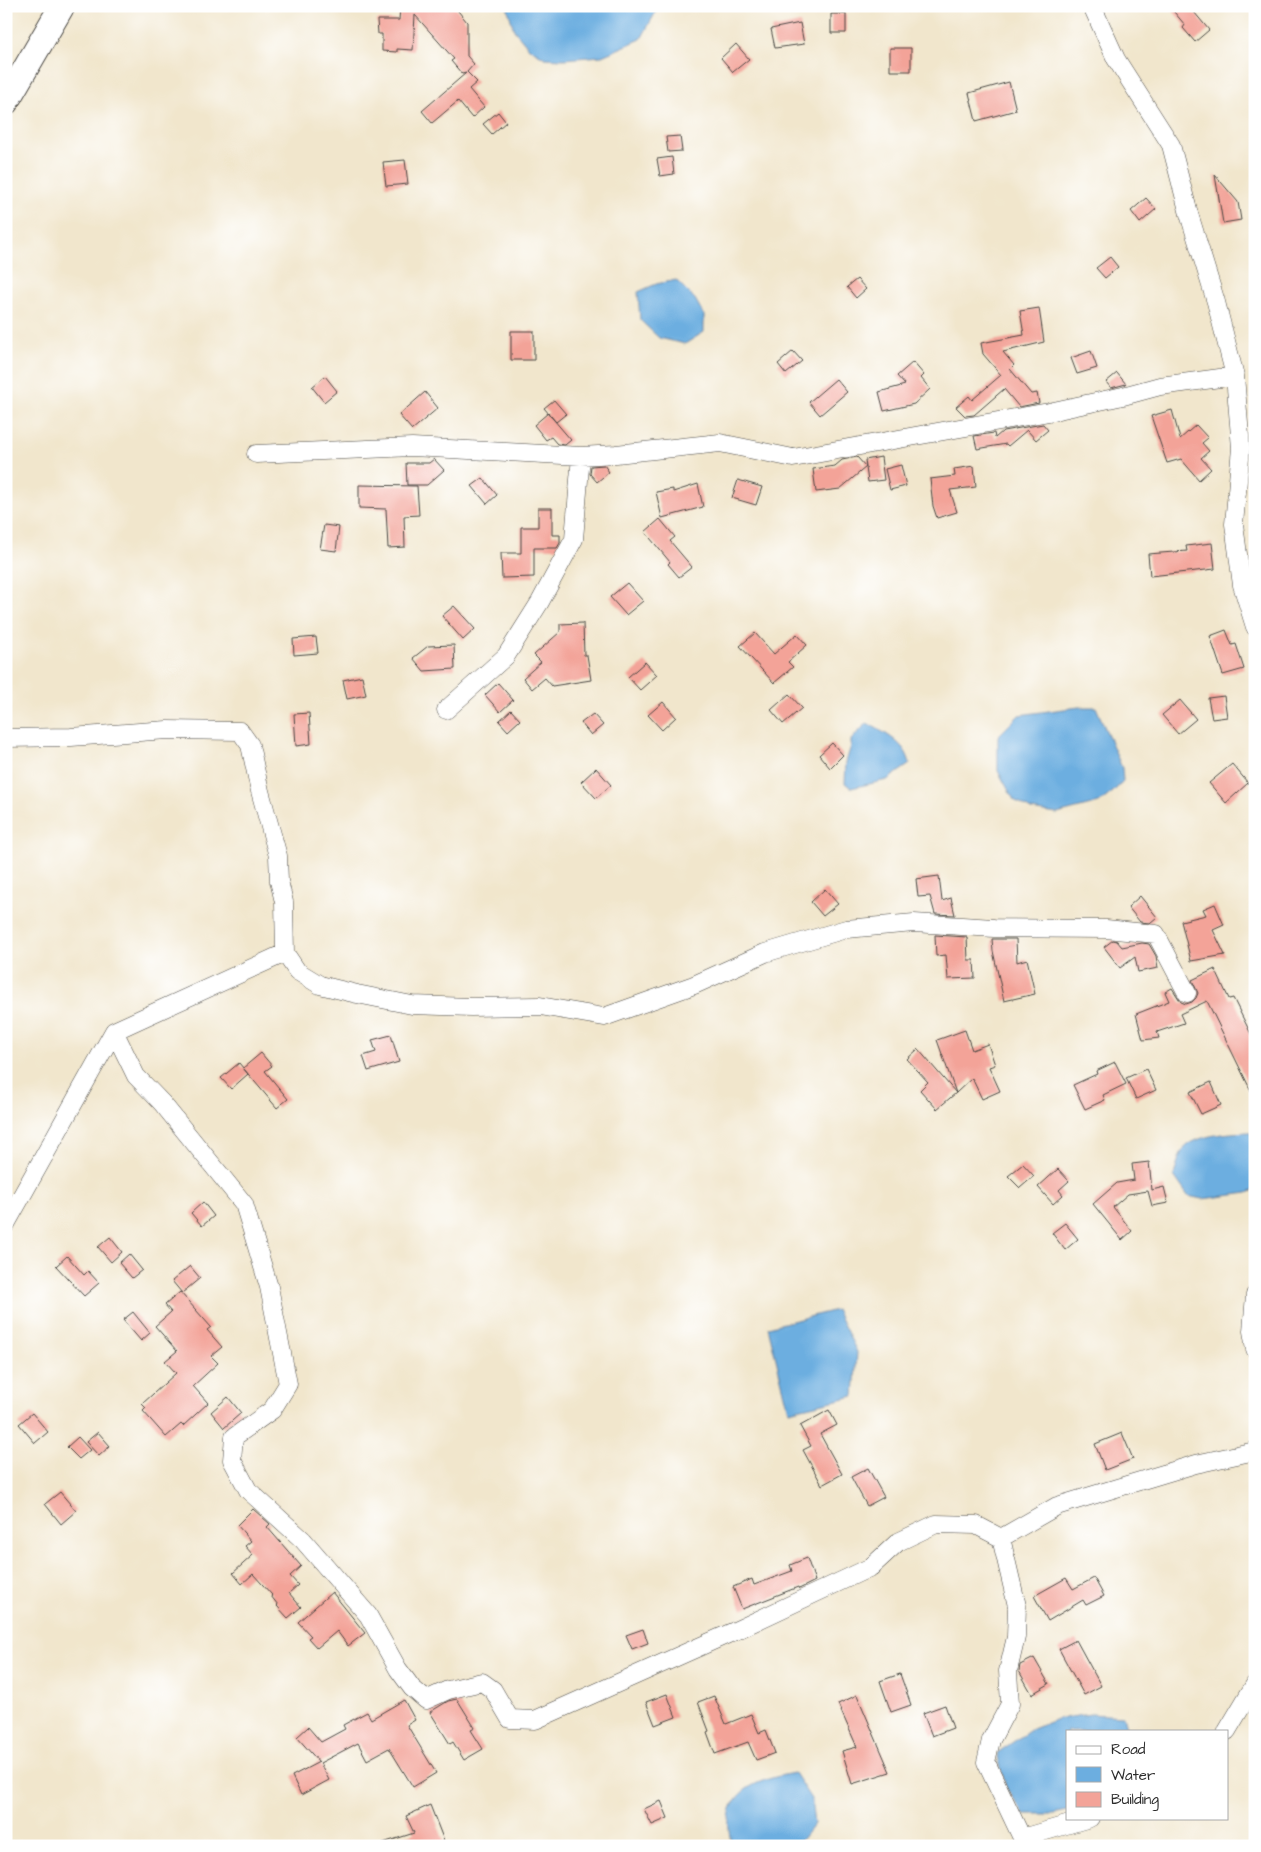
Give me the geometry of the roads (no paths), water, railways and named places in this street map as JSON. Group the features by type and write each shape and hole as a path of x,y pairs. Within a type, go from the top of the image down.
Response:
{"highway":[{"path":"6,102 62,6"}],"street":[{"path":"1092,6 1116,59 1171,145 1189,214 1216,302 1235,376 1241,448 1234,524 1242,585 1255,627"},
{"path":"256,454 412,447 581,456 720,443 793,458 1049,412 1160,386 1235,376"},
{"path":"446,710 506,656 540,602 574,539 581,456"},
{"path":"6,738 71,737 167,730 240,731 250,745 260,791 278,856 279,881 284,902 285,953 297,971 320,985 356,994 412,1005 471,1007 540,1006 604,1017 694,985 765,953 846,929 914,923 994,928 1106,929 1156,934 1187,993"},
{"path":"6,1224 114,1031 285,953"},
{"path":"114,1031 136,1076 162,1103 244,1204 269,1287 288,1384 272,1410 234,1437 232,1460 248,1490 303,1540 368,1615 403,1675 412,1688 426,1700 448,1690 482,1682 493,1690 510,1719 536,1720 737,1630 871,1567 898,1542 936,1524 976,1525 1001,1538 1017,1606 1016,1637 1008,1671 1010,1704 991,1740 986,1762 1026,1841 1084,1820"},
{"path":"1255,1295 1252,1331 1255,1349"},
{"path":"1001,1538 1057,1506 1196,1464 1255,1451"},
{"path":"1228,1730 1255,1684"}],"water":[{"path":"507,6 659,6 641,39 602,56 563,59 545,58 529,48 514,30"},
{"path":"676,280 695,299 704,315 704,332 685,344 659,338 640,320 638,292 656,284"},
{"path":"1079,707 1096,707 1122,768 1123,781 1099,803 1057,814 1031,810 1014,800 998,771 998,736 1019,715"},
{"path":"867,723 899,744 908,756 910,764 887,780 851,788 845,783 846,762 851,740"},
{"path":"1248,1132 1255,1135 1255,1190 1248,1193 1202,1199 1188,1196 1174,1176 1181,1153 1186,1147 1202,1138"},
{"path":"836,1310 857,1352 854,1396 789,1411 768,1327"},
{"path":"1091,1714 1123,1716 1127,1730 1066,1730 1066,1811 1053,1814 1024,1814 1006,1788 997,1753 1032,1729 1057,1719"},
{"path":"794,1773 811,1799 814,1824 798,1844 795,1846 732,1846 729,1828 730,1814 734,1802 742,1793 764,1780"}]}
